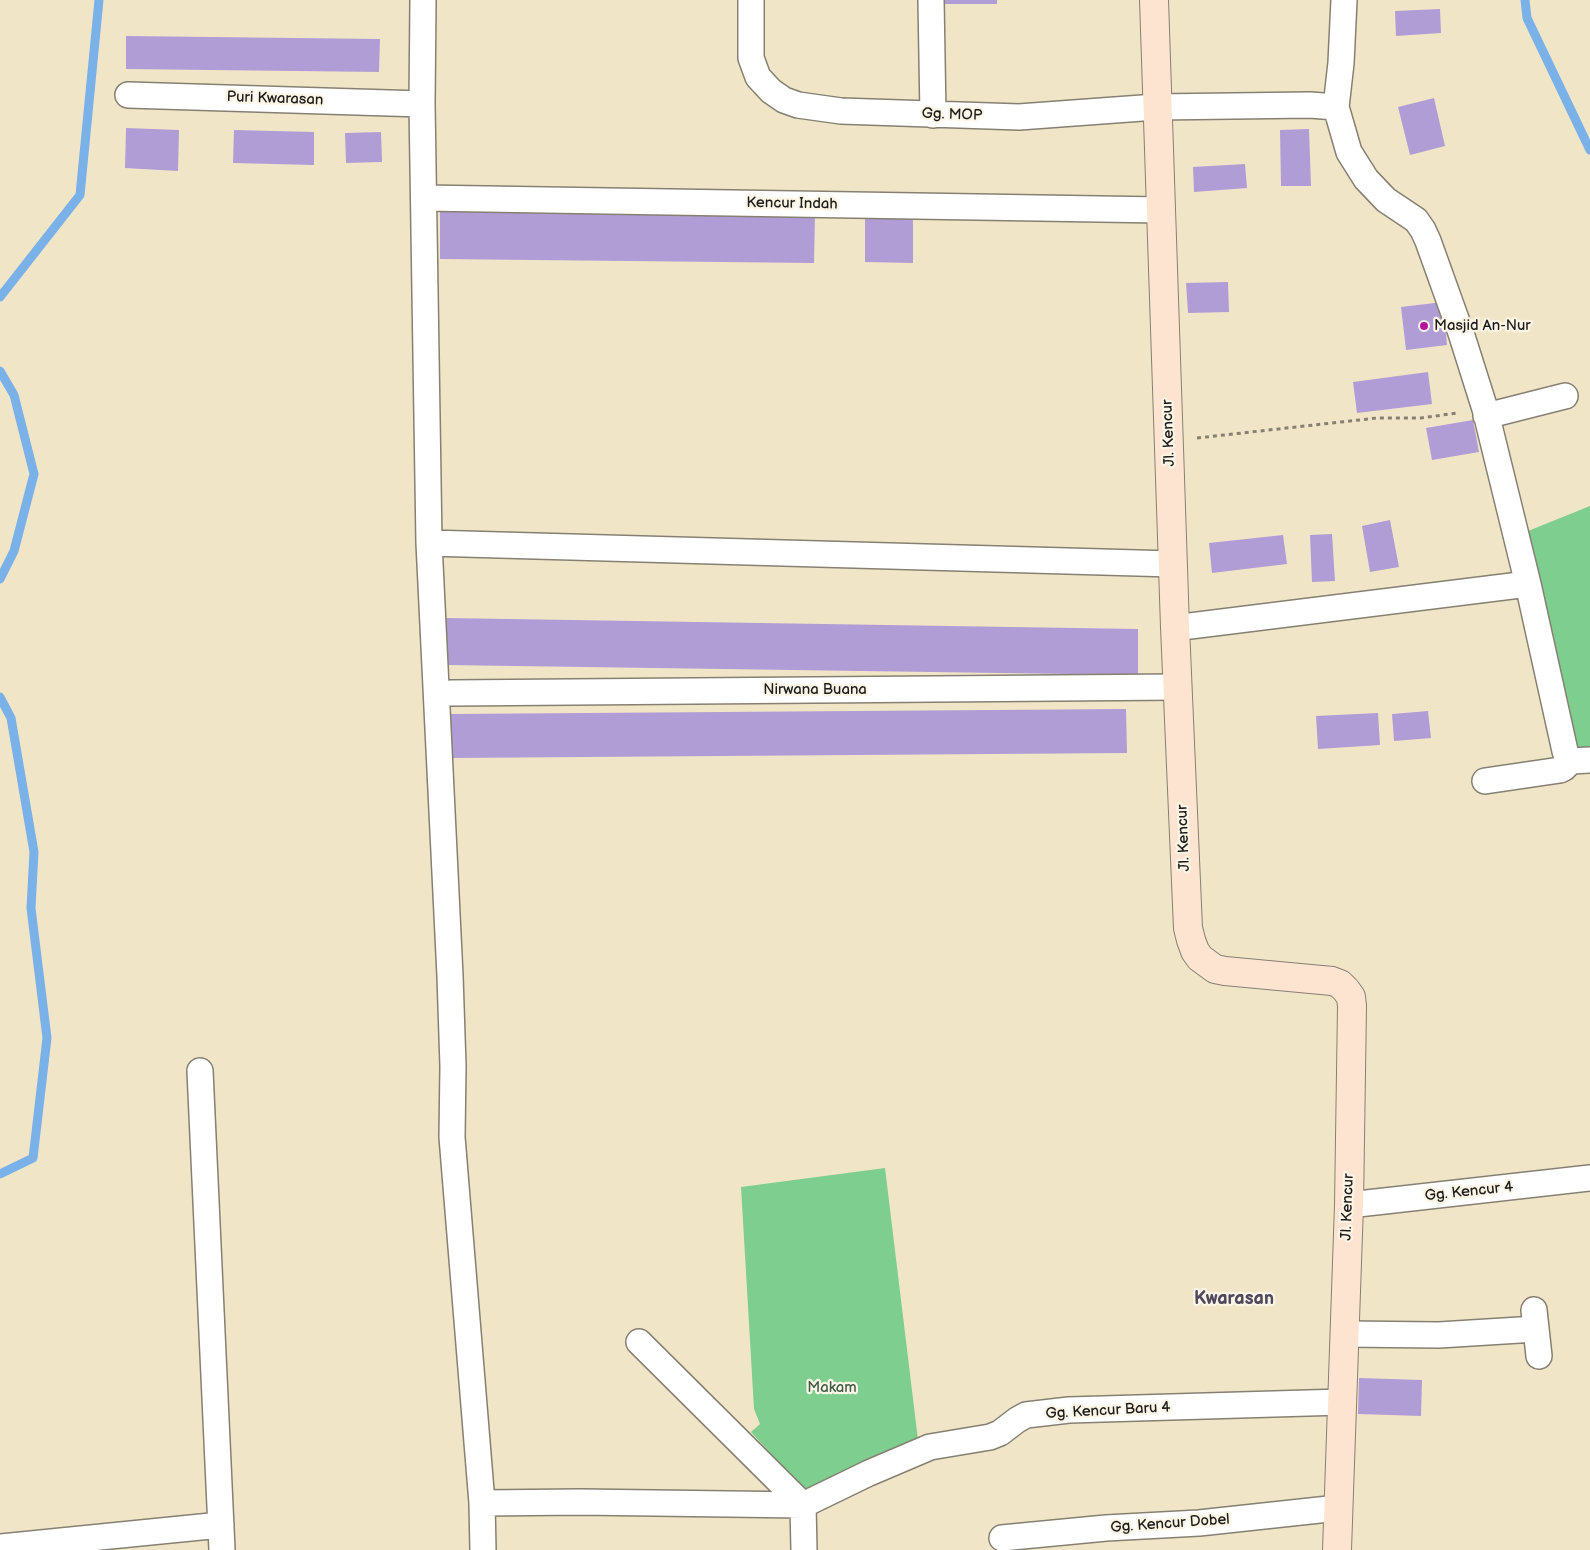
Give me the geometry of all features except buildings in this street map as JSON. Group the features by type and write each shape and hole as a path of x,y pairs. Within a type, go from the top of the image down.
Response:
{"street":[{"path":"424,0 422,104 429,543 450,976 453,1066 452,1137 482,1503 483,1550"},
{"name":"Gg. MOP","path":"751,0 751,58 758,77 784,100 798,105 841,111 1019,117 1156,107 1310,105 1336,107"},
{"path":"931,0 933,115"},
{"name":"Jl. Kencur","path":"1154,0 1156,107 1175,627 1190,940 1200,958 1215,969 1332,981 1340,984 1351,996 1349,1205 1337,1550"},
{"path":"1344,0 1341,63 1336,107 1349,152 1366,178 1386,200 1416,220 1423,230 1461,333 1485,412 1528,584 1565,751 1567,756 1581,760"},
{"name":"Puri Kwarasan","path":"128,95 422,104"},
{"name":"Kencur Indah","path":"424,198 1161,210"},
{"path":"1485,412 1565,396"},
{"path":"429,543 1173,564"},
{"path":"1175,627 1528,584"},
{"name":"Nirwana Buana","path":"451,693 1178,687"},
{"path":"1486,781 1562,769 1581,760"},
{"path":"200,1071 222,1550"},
{"name":"Gg. Kencur 4","path":"1349,1205 1590,1178"},
{"path":"1344,1334 1439,1335 1535,1319 1539,1356"},
{"path":"639,1342 803,1505 804,1550"},
{"name":"Gg. Kencur Baru 4","path":"803,1505 869,1473 930,1447 990,1437 1000,1433 1026,1415 1069,1410 1342,1402"},
{"path":"482,1503 580,1502 803,1505"},
{"name":"Gg. Kencur Dobel","path":"1002,1538 1106,1528 1199,1523 1338,1508"},
{"path":"0,1547 221,1525"}],"path":[{"path":"1169,441 1377,418 1421,418 1485,412"}],"green space":[{"path":"1590,506 1590,753 1573,749 1528,531"},
{"name":"Makam","path":"885,1168 918,1440 806,1492 751,1432 760,1424 754,1409 741,1187"}],"waterway":[{"path":"0,297 80,195 99,0"},
{"path":"1525,0 1527,18 1590,150"},
{"path":"0,371 14,395 34,474 14,551 0,579"},
{"path":"0,697 11,718 34,852 31,908 47,1038 33,1158 0,1174"}],"place":[{"name":"Masjid An-Nur","path":"1424,326"}],"district":[{"name":"Kwarasan","path":"1234,1299"}]}
